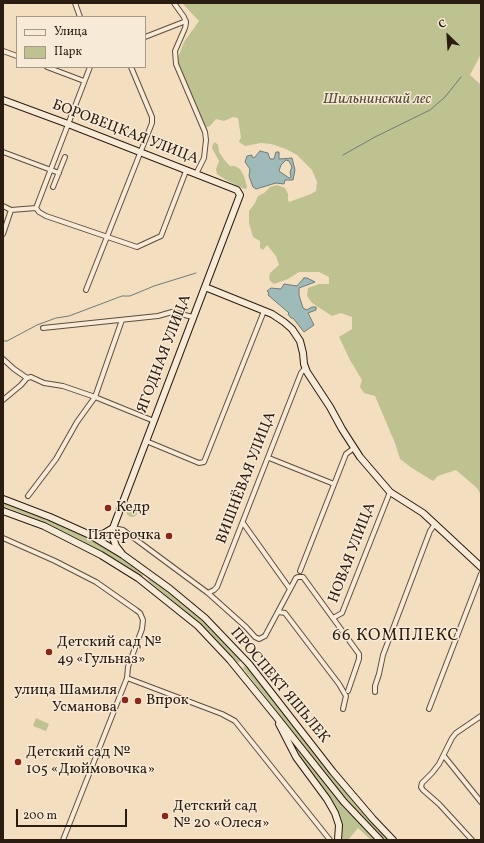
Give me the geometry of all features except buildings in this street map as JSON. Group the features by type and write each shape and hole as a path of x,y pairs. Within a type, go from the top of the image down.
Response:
{"main road":[{"name":"БОРОВЕЦКАЯ УЛИЦА","path":"3,100 237,190"},
{"name":"ЯГОДНАЯ УЛИЦА","path":"113,528 240,198 240,192 237,190"},
{"path":"205,287 264,310 284,322 296,335 302,348 305,368 362,460 390,492 420,511 481,567"},
{"name":"ПРОСПЕКТ ЯШЬЛЕК","path":"3,499 50,517 90,535 123,554 170,589 205,618 249,664 333,772 393,840"},
{"name":"ПРОСПЕКТ ЯШЬЛЕК","path":"3,511 44,526 101,555 138,578 198,626 239,671 344,802 380,840"},
{"path":"90,535 103,534 113,528"},
{"path":"113,528 113,538 116,546 123,554"},
{"path":"138,578 147,577 144,570"},
{"path":"239,671 240,665 244,663 249,664"},
{"path":"274,714 292,752 327,799 335,813 339,825 338,840"}],"street":[{"path":"75,3 80,16"},
{"path":"174,3 186,21 185,28 175,51 176,64 205,132 205,152 196,174"},
{"path":"146,37 186,21"},
{"path":"3,50 16,56"},
{"path":"10,53 16,51"},
{"path":"50,68 84,81"},
{"path":"36,208 90,68"},
{"path":"86,290 108,237 152,120 131,68"},
{"path":"3,152 59,173"},
{"path":"54,187 64,157"},
{"path":"36,208 39,212 46,216 137,248 161,236 186,171"},
{"path":"3,206 11,210 36,208"},
{"path":"3,234 11,210"},
{"path":"146,441 198,463 204,462 264,310"},
{"path":"43,328 158,316 172,312 194,317"},
{"path":"28,496 56,459 77,422 95,397 122,320"},
{"path":"3,359 27,378 31,377 44,383 63,386 95,397 154,421"},
{"name":"ВИШНЁВАЯ УЛИЦА","path":"208,593 217,587 269,458 301,373 305,368"},
{"path":"3,400 27,378"},
{"path":"300,571 346,454 354,448"},
{"path":"269,458 334,484"},
{"name":"НОВАЯ УЛИЦА","path":"333,618 342,613 390,492"},
{"path":"243,523 290,589"},
{"path":"375,692 375,686 383,655 434,524"},
{"path":"113,528 123,530 208,593 259,639 265,636 296,578 301,576 303,577 359,654 359,659 348,691"},
{"path":"3,538 55,561 96,582 136,610 142,617 143,624 128,667 127,678 63,840"},
{"path":"429,709 481,574"},
{"path":"279,612 285,613 339,684 346,696 343,709"},
{"path":"127,678 222,714 236,721 330,840"},
{"path":"472,840 421,787 422,783 432,773 444,756 452,738 456,733 481,716"},
{"path":"444,756 481,802"}],"green space":[{"name":"Шильнинский лес","path":"182,3 481,3 481,54 470,75 481,85 481,495 477,488 456,470 438,476 433,481 400,459 395,443 375,396 364,393 360,387 362,380 339,337 352,329 352,317 341,313 332,316 312,303 307,296 308,288 319,284 329,284 329,277 319,272 299,272 288,279 274,284 270,281 270,273 279,265 276,256 267,245 263,250 260,248 260,241 253,237 249,223 249,211 258,196 270,187 277,185 285,188 288,194 289,202 316,191 317,182 312,170 297,155 286,149 271,144 261,143 245,146 239,142 241,137 238,118 233,117 224,121 216,119 210,126 205,128 176,63 184,42 199,21"},
{"path":"215,142 218,145 219,152 226,162 230,166 235,166 240,169 244,176 247,187 246,189 217,174 216,169 219,161 212,148"},
{"path":"3,502 45,518 81,535 122,558 143,573 143,576 79,539 43,521 3,506"},
{"path":"134,505 137,506 137,516 130,517 127,516 126,509 127,506"},
{"path":"150,577 202,620 241,660 238,663 199,623 148,580"},
{"path":"244,666 247,667 355,803 388,840 383,840 337,788 243,668"},
{"path":"36,718 49,724 46,731 33,726"},
{"path":"285,732 333,793 374,840 371,840 358,828 348,840 340,840 341,825 297,755"}],"water":[{"path":"260,151 268,153 270,159 274,159 276,152 279,152 279,159 292,158 295,170 293,180 285,180 284,184 276,183 256,189 253,187 249,176 250,169 245,162 247,156 252,155 254,158","holes":["286,160 289,161 292,167 290,172 291,177 289,178 279,171 281,165"]},
{"path":"304,278 315,282 299,288 299,295 303,308 307,310 312,307 316,307 316,310 308,313 314,325 304,332 293,318 291,318 288,314 289,313 268,295 269,293 267,291 271,288 281,289 284,284 297,286"}],"waterway":[{"path":"343,155 375,137 430,110 445,97 461,77"},
{"path":"3,341 7,341 37,325 56,318 69,316 122,296 130,296 154,286 196,273"}],"place":[{"name":"Кедр","path":"108,508"},
{"name":"Пятёрочка","path":"169,536"},
{"name":"Детский сад № 49 «Гульназ»","path":"49,652"},
{"name":"улица Шамиля Усманова","path":"125,700"},
{"name":"Впрок","path":"138,701"},
{"name":"Детский сад № 105 «Дюймовочка»","path":"18,762"},
{"name":"Детский сад № 20 «Олеся»","path":"165,816"}],"district":[{"name":"66 КОМПЛЕКС","path":"396,637"}]}
